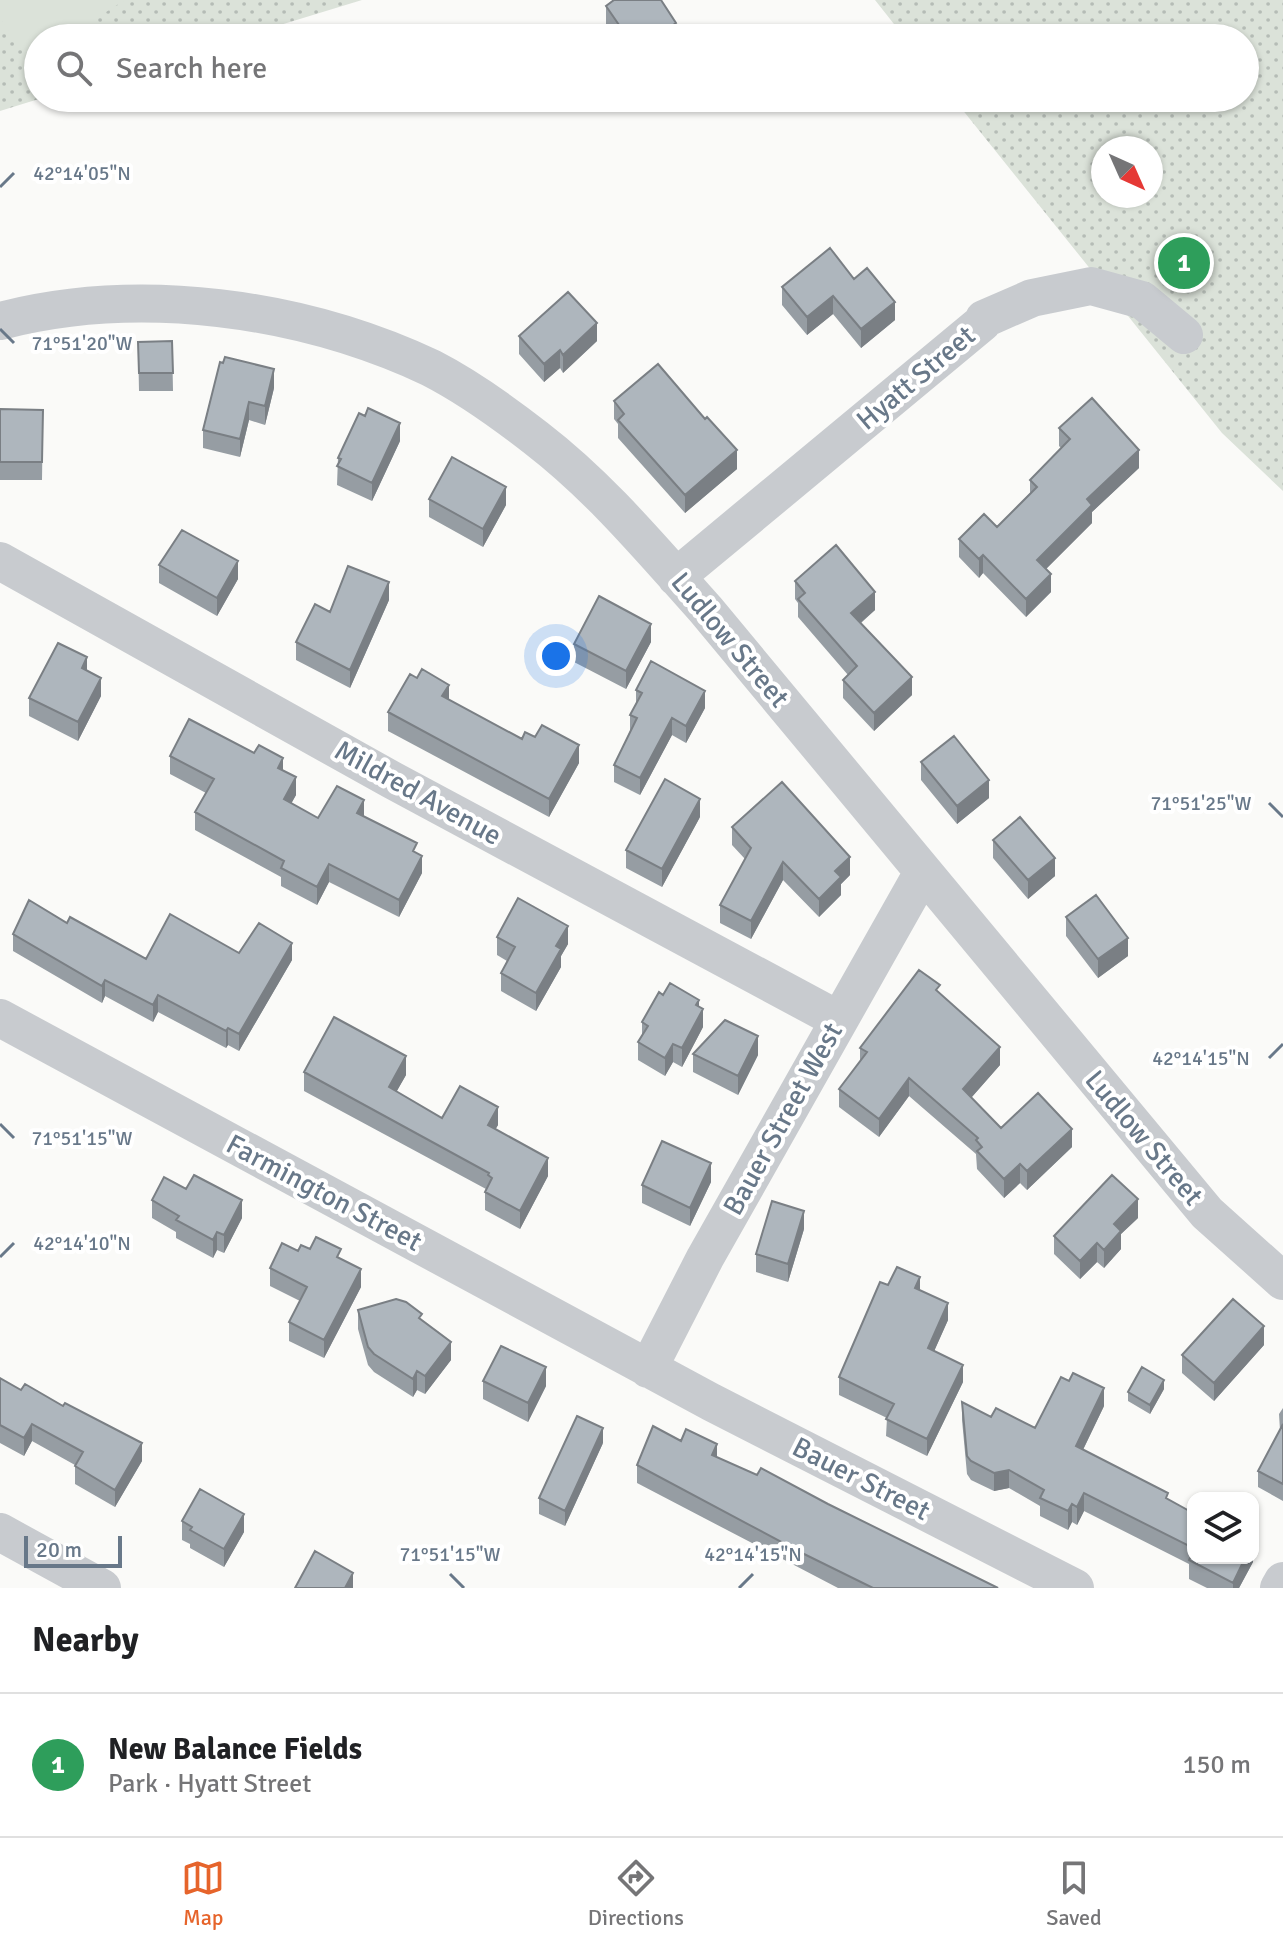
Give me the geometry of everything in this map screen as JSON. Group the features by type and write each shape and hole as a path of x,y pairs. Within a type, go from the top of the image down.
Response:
{"street":[{"name":"Hyatt Street","path":"676,577 984,319 1032,298 1091,286 1142,300 1184,335"},
{"name":"Ludlow Street","path":"0,321 55,310 116,305 177,305 238,311 291,321 369,343 431,369 486,401 538,439 628,522 1207,1213 1283,1281"},
{"name":"Mildred Avenue","path":"0,561 392,780 839,1020"},
{"name":"Bauer Street West","path":"648,1369 705,1258 923,872"},
{"name":"Farmington Street","path":"0,1018 648,1369"},
{"name":"Bauer Street","path":"648,1369 1075,1588"},
{"path":"0,1532 102,1588"},
{"path":"1279,1588 1283,1581"}],"shaded area":[{"path":"0,0 362,0 284,24 24,24 24,104 0,111"},
{"path":"0,0 125,0 87,24 24,24 24,54 0,18"},
{"path":"875,0 1283,0 1283,491 1222,433 964,112 1259,112 1259,24 894,24"}],"building":[{"path":"614,0 661,0 676,23 618,24 606,6"},
{"path":"830,248 854,279 867,268 895,302 861,329 833,296 807,317 782,287"},
{"path":"568,292 597,323 563,355 560,350 544,364 519,336"},
{"path":"172,341 173,373 139,373 138,342"},
{"path":"225,357 274,369 265,406 249,402 240,439 203,430 220,362 223,363"},
{"path":"658,364 705,419 707,417 737,450 685,495 618,420 624,414 614,401"},
{"path":"1092,398 1139,450 1087,499 1092,505 1037,560 1051,574 1026,599 983,555 979,559 959,539 984,514 997,527 1037,487 1030,480 1070,439 1059,428"},
{"path":"368,408 400,423 372,483 337,466 359,413 365,416"},
{"path":"0,409 43,410 42,462 0,462"},
{"path":"452,457 506,487 483,529 429,499"},
{"path":"182,530 238,561 217,598 159,565"},
{"path":"836,545 875,592 851,613 912,677 874,713 843,680 857,666 798,599 805,593 795,581"},
{"path":"348,566 389,582 350,670 296,642 315,604 330,612"},
{"path":"599,596 651,624 626,671 574,644"},
{"path":"58,643 87,657 82,668 101,678 78,722 29,698"},
{"path":"651,661 705,691 686,726 672,718 640,778 614,765 637,718 630,715 642,693 636,690"},
{"path":"422,669 449,685 442,696 522,739 525,732 535,737 542,725 579,745 549,799 388,712 410,674 417,678"},
{"path":"189,719 254,753 259,745 283,758 278,768 296,777 284,799 318,818 337,786 364,800 357,813 417,843 413,851 422,856 399,900 329,864 317,887 281,868 284,861 195,812 214,779 170,756"},
{"path":"954,736 989,780 957,806 921,762"},
{"path":"665,779 700,799 662,869 626,850"},
{"path":"782,782 850,857 835,871 841,877 819,899 783,862 751,921 720,905 751,848 732,827"},
{"path":"1020,817 1055,858 1028,880 993,840"},
{"path":"1096,895 1128,938 1098,959 1066,917"},
{"path":"518,898 568,926 556,946 561,949 536,993 501,973 515,947 497,937"},
{"path":"29,900 67,923 70,917 146,959 170,914 239,953 259,923 292,943 239,1034 228,1028 226,1031 158,995 153,1005 105,980 102,986 13,934"},
{"path":"919,970 940,985 936,990 1000,1047 963,1089 1001,1128 1038,1093 1072,1129 1027,1171 1020,1164 1004,1179 977,1151 982,1147 976,1140 978,1138 909,1078 879,1119 839,1089 867,1052 860,1048"},
{"path":"670,983 699,1000 696,1005 703,1009 682,1048 673,1044 665,1058 638,1042 648,1026 642,1022 659,992 663,995"},
{"path":"334,1017 406,1056 389,1087 442,1118 460,1086 498,1107 488,1125 548,1158 520,1211 485,1192 492,1178 489,1173 304,1072"},
{"path":"725,1020 758,1036 738,1076 693,1054"},
{"path":"662,1141 711,1163 690,1208 642,1185"},
{"path":"194,1175 242,1200 224,1235 217,1232 213,1240 176,1220 179,1216 152,1200 164,1177 186,1189"},
{"path":"1112,1175 1138,1199 1114,1224 1121,1231 1104,1250 1097,1243 1080,1261 1054,1236"},
{"path":"772,1201 804,1211 788,1264 756,1254"},
{"path":"316,1237 341,1249 337,1257 361,1269 324,1340 289,1322 307,1287 270,1268 282,1243 298,1251 301,1245 310,1249"},
{"path":"897,1267 920,1277 915,1288 948,1303 928,1348 963,1365 927,1439 886,1419 894,1404 839,1377 880,1282 888,1285"},
{"path":"396,1299 422,1314 419,1318 451,1342 425,1376 417,1371 413,1379 368,1347 358,1310"},
{"path":"1233,1299 1264,1326 1214,1383 1182,1355"},
{"path":"501,1346 546,1367 528,1403 483,1381"},
{"path":"1142,1367 1164,1380 1150,1405 1128,1392"},
{"path":"1073,1373 1104,1388 1076,1446 1168,1493 1166,1498 1187,1510 1187,1545 1084,1493 1077,1507 1072,1504 1068,1511 1040,1498 1044,1490 1009,1470 994,1473 967,1456 962,1402 991,1417 996,1408 1035,1428 1061,1377 1069,1381"},
{"path":"0,1378 21,1390 25,1384 63,1406 65,1403 142,1443 115,1490 75,1466 83,1452 32,1424 24,1438 0,1425"},
{"path":"577,1416 603,1428 565,1511 539,1498"},
{"path":"1283,1424 1283,1484 1258,1471"},
{"path":"653,1426 681,1441 686,1429 717,1444 712,1455 757,1475 761,1468 998,1588 873,1588 637,1465"},
{"path":"200,1489 244,1514 224,1549 190,1530 192,1527 182,1521"},
{"path":"315,1551 353,1573 345,1588 295,1588"},
{"path":"1197,1564 1242,1564 1233,1583"}],"place":[{"name":"New Balance Fields","path":"1184,263"}]}
